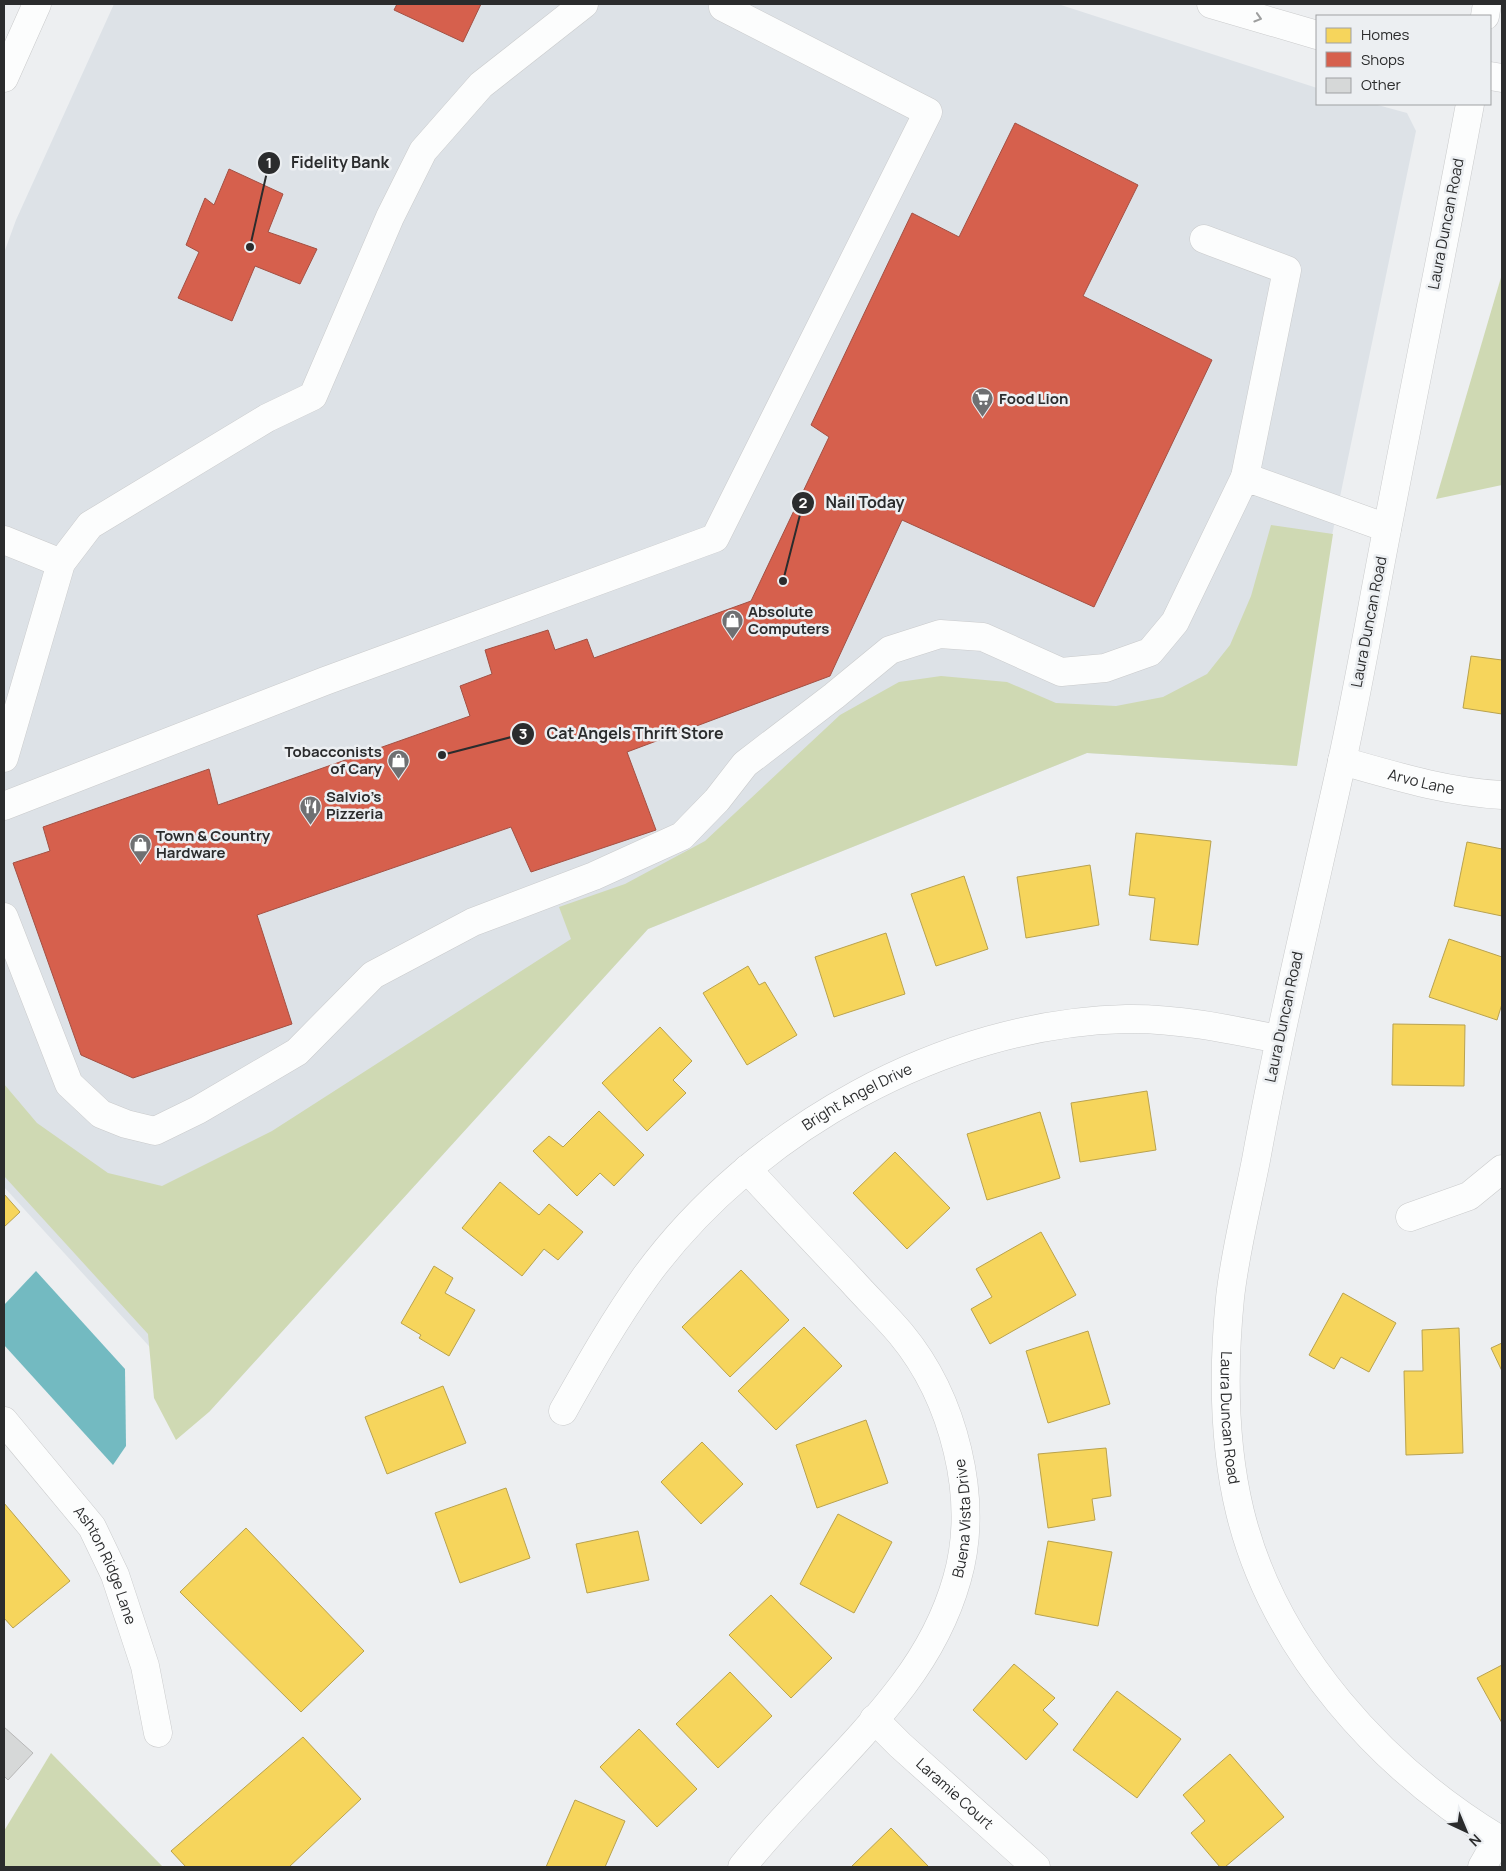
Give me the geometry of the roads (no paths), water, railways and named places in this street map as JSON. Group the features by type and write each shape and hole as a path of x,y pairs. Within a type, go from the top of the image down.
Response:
{"street":[{"path":"4,78 37,4"},
{"path":"4,758 61,563 90,525 267,418 313,396 390,217 423,151 481,85 584,4"},
{"path":"1211,4 1316,36"},
{"path":"4,806 325,681 715,538 928,112 720,5"},
{"name":"Laura Duncan Road","path":"1470,105 1342,761 1278,1039 1231,1294 1225,1363 1227,1436 1240,1514 1262,1577 1280,1612 1329,1691 1368,1737 1429,1790 1500,1840"},
{"path":"4,917 69,1084 102,1114 126,1124 155,1131 198,1110 297,1052 373,975 473,922 594,876 682,836 717,800 745,764 834,696 890,650 940,634 983,637 1061,672 1105,668 1150,652 1175,622 1244,477 1287,270 1204,239"},
{"path":"1244,477 1387,528"},
{"path":"4,540 61,563"},
{"name":"Arvo Lane","path":"1342,761 1417,783 1480,794 1502,795"},
{"name":"Bright Angel Drive","path":"563,1411 603,1342 647,1276 693,1222 747,1169 806,1125 864,1091 913,1066 968,1047 1027,1032 1083,1022 1127,1019 1176,1023 1278,1039"},
{"path":"1410,1217 1469,1196 1502,1168"},
{"name":"Buena Vista Drive","path":"742,1867 874,1719 903,1684 927,1648 944,1616 958,1577 964,1533 964,1489 957,1447 944,1406 902,1335 747,1169"},
{"name":"Ashton Ridge Lane","path":"4,1421 92,1527 115,1575 145,1666 158,1733"},
{"name":"Laramie Court","path":"874,1719 900,1746 1036,1867"},
{"path":"1482,1867 1500,1840"}],"water":[{"path":"36,1271 125,1369 126,1446 113,1465 4,1345 4,1305"}],"place":[{"name":"Fidelity Bank","path":"250,247"},
{"name":"Food Lion","path":"983,418"},
{"name":"Nail Today","path":"783,581"},
{"name":"Absolute Computers","path":"732,640"},
{"name":"Cat Angels Thrift Store","path":"442,755"},
{"name":"Tobacconists of Cary","path":"398,780"},
{"name":"Salvio’s Pizzeria","path":"310,825"},
{"name":"Town & Country Hardware","path":"140,864"}]}
